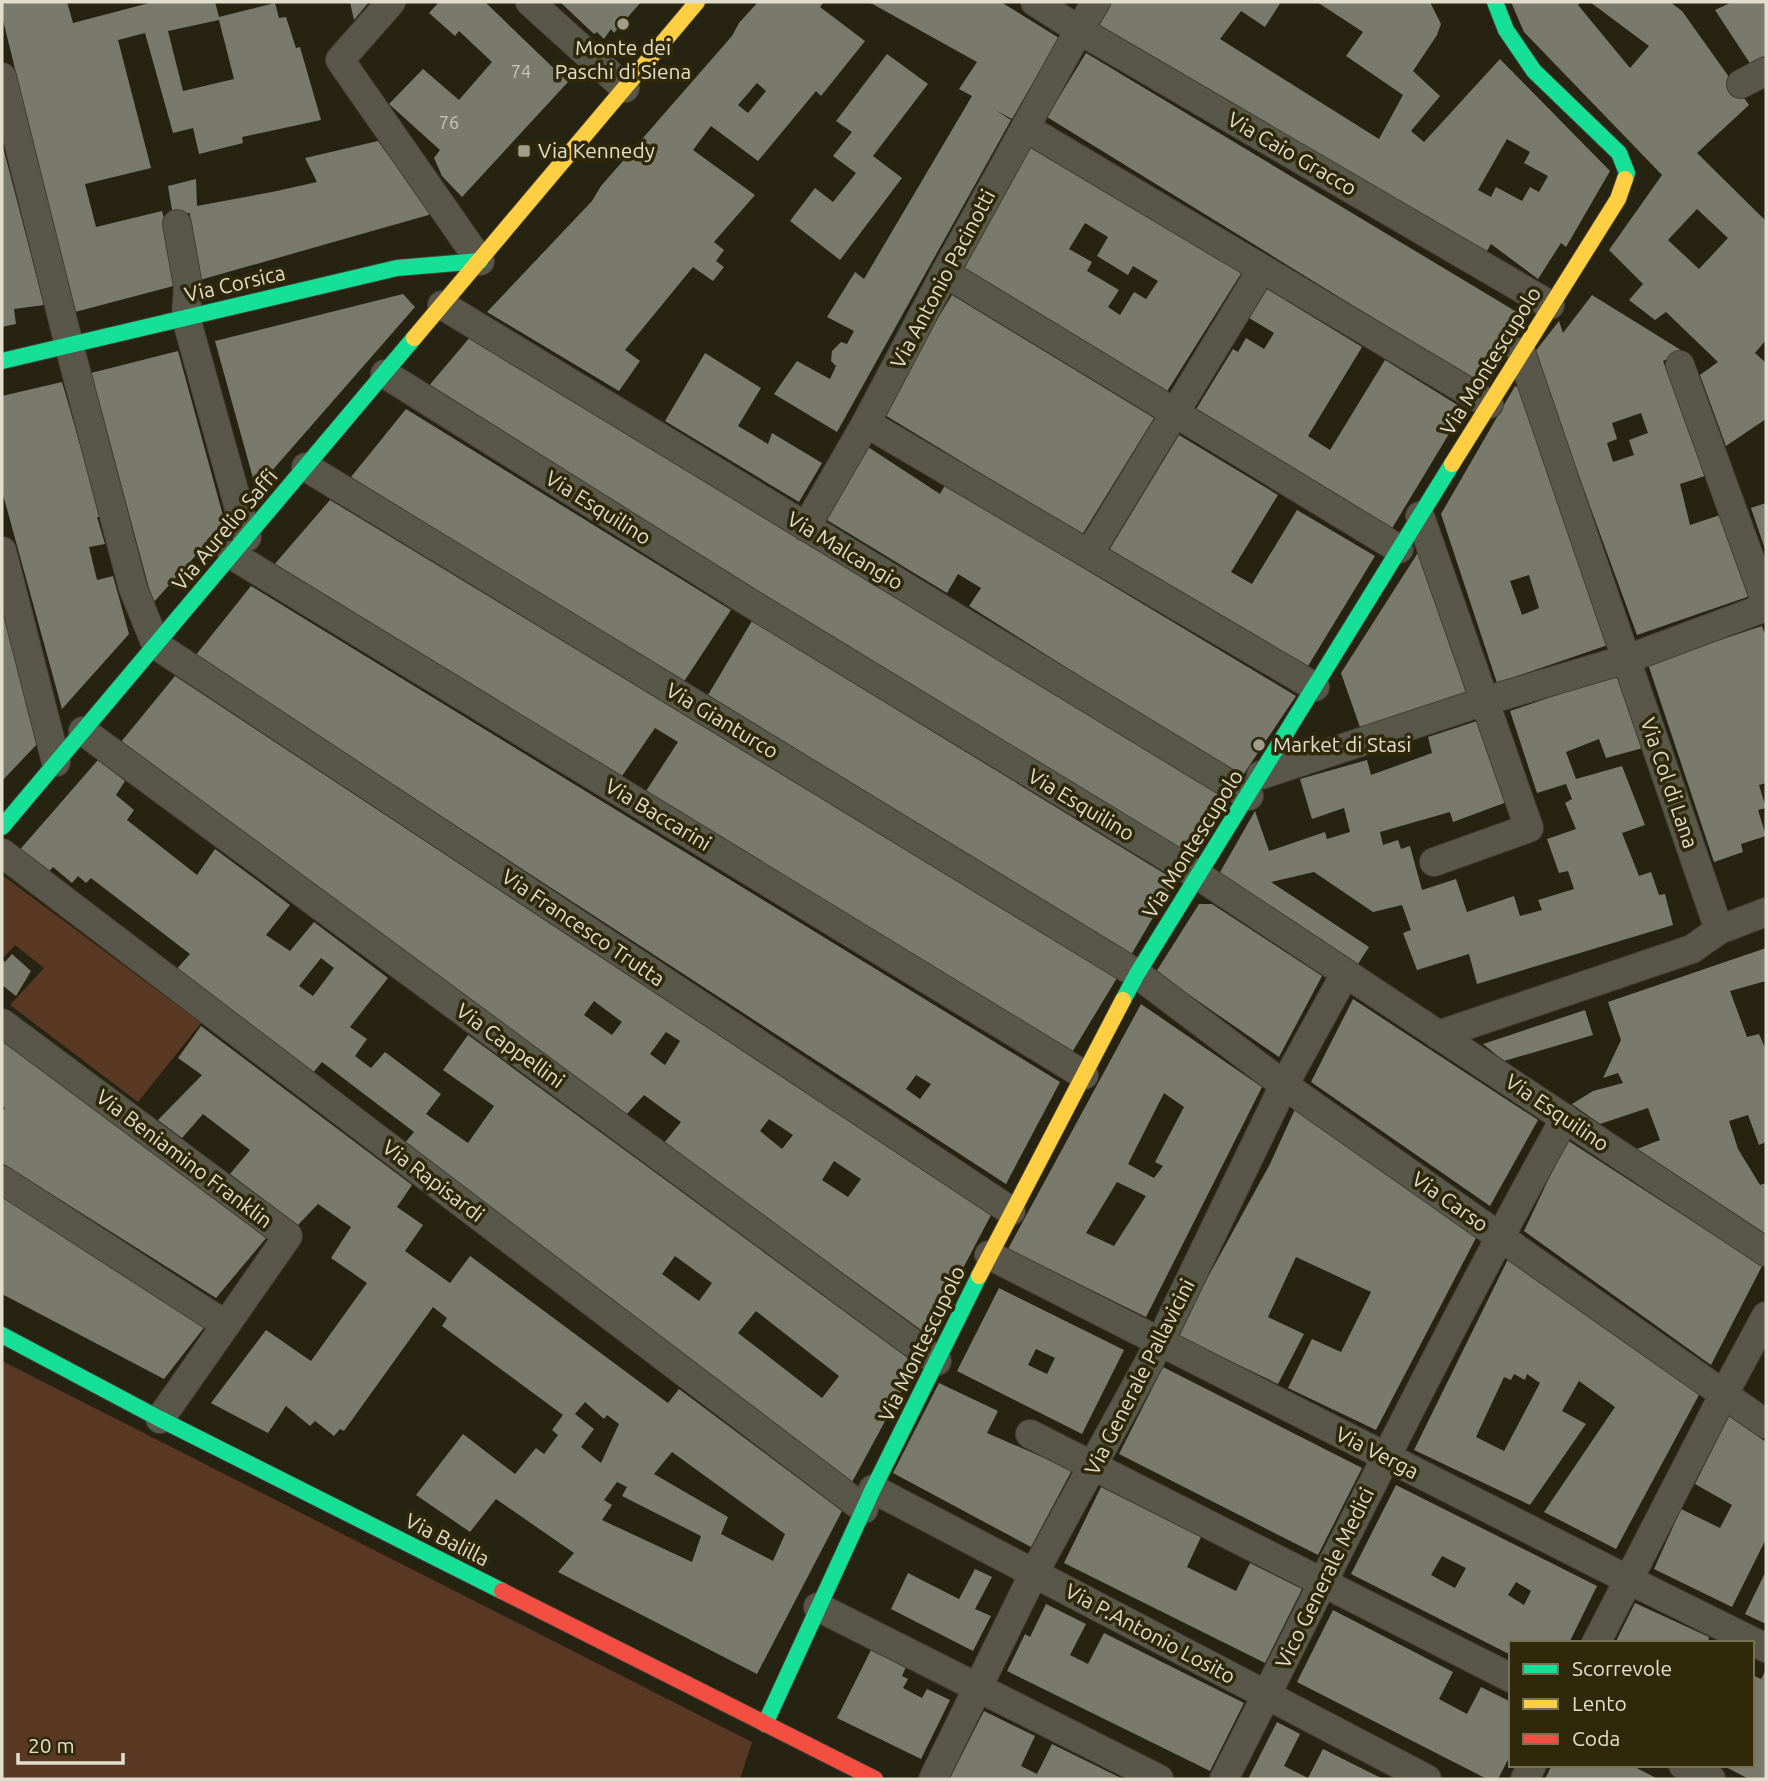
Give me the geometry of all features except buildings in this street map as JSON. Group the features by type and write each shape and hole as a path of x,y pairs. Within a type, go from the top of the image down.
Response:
{"street":[{"path":"391,2 340,60 480,261"},
{"path":"530,2 625,89"},
{"name":"Via Aurelio Saffi","path":"2,827 697,2"},
{"name":"Via Caio Gracco","path":"1035,2 1550,305"},
{"name":"Via Antonio Pacinotti","path":"806,527 866,423 945,273 1096,2"},
{"name":"Via Montescupolo","path":"765,1724 868,1499 989,1255 1137,974 1618,199 1627,173 1619,153 1534,71 1506,30 1495,2"},
{"path":"1741,84 1766,71"},
{"path":"2,77 133,588 156,645"},
{"path":"1026,128 1489,404"},
{"path":"177,225 188,286 186,318 239,546"},
{"name":"Via Corsica","path":"2,361 397,268 480,261"},
{"path":"1089,554 1262,269"},
{"path":"945,273 1399,549"},
{"name":"Via Malcangio","path":"442,306 806,527 1255,786"},
{"name":"Via Col di Lana","path":"1521,352 1719,930"},
{"path":"1255,786 1485,701 1627,659 1766,605 1679,365"},
{"name":"Via Esquilino","path":"385,374 751,603 1199,876 1766,1252"},
{"path":"866,423 1315,687"},
{"name":"Via Gianturco","path":"306,467 1137,974"},
{"path":"1420,516 1530,828 1434,862"},
{"name":"Via Baccarini","path":"239,546 1084,1075"},
{"path":"2,551 56,762"},
{"name":"Via Francesco Trutta","path":"156,645 1011,1211"},
{"name":"Via Cappellini","path":"83,731 937,1361"},
{"name":"Via Rapisardi","path":"2,853 868,1499"},
{"path":"1438,1035 1692,948 1719,930 1766,912"},
{"name":"Via Carso","path":"1137,974 1284,1085 1766,1424"},
{"name":"Via Generale Pallavicini","path":"933,1779 1034,1573 1160,1342 1284,1085 1345,974"},
{"name":"Via Beniamino Franklin","path":"2,1023 288,1236 160,1419"},
{"name":"Vico Generale Medici","path":"1224,1779 1499,1236 1565,1118"},
{"path":"2,1180 226,1325"},
{"name":"Via Verga","path":"989,1255 1752,1641"},
{"path":"1597,1641 1766,1317"},
{"name":"Via Balilla","path":"2,1335 160,1419 875,1779"},
{"path":"1030,1434 1509,1677"},
{"name":"Via P.Antonio Losito","path":"868,1499 1034,1573 1427,1779"},
{"path":"818,1607 1159,1779"},
{"path":"1688,1767 1711,1779"}],"shaded area":[{"path":"2,875 201,1023 138,1102 10,1005 44,968 15,945 4,957 2,955"},
{"path":"2,1361 752,1742 740,1779 2,1779"}],"traffic: fast":[{"path":"1495,2 1506,30 1534,71 1619,153 1627,173 1625,179"},
{"path":"2,361 397,268 480,261"},
{"path":"2,827 414,338"},
{"path":"1123,1000 1452,464"},
{"path":"765,1724 873,1489 979,1276"},
{"path":"2,1335 160,1419 502,1591"}],"traffic: slow":[{"path":"414,338 697,2"},
{"path":"1452,464 1618,199 1625,179"},
{"path":"979,1276 1123,1000"}],"traffic: jam":[{"path":"502,1591 875,1779"}],"place":[{"name":"Monte dei Paschi di Siena","path":"623,24"},
{"name":"Via Kennedy","path":"524,151"},
{"name":"Market di Stasi","path":"1259,745"}]}
